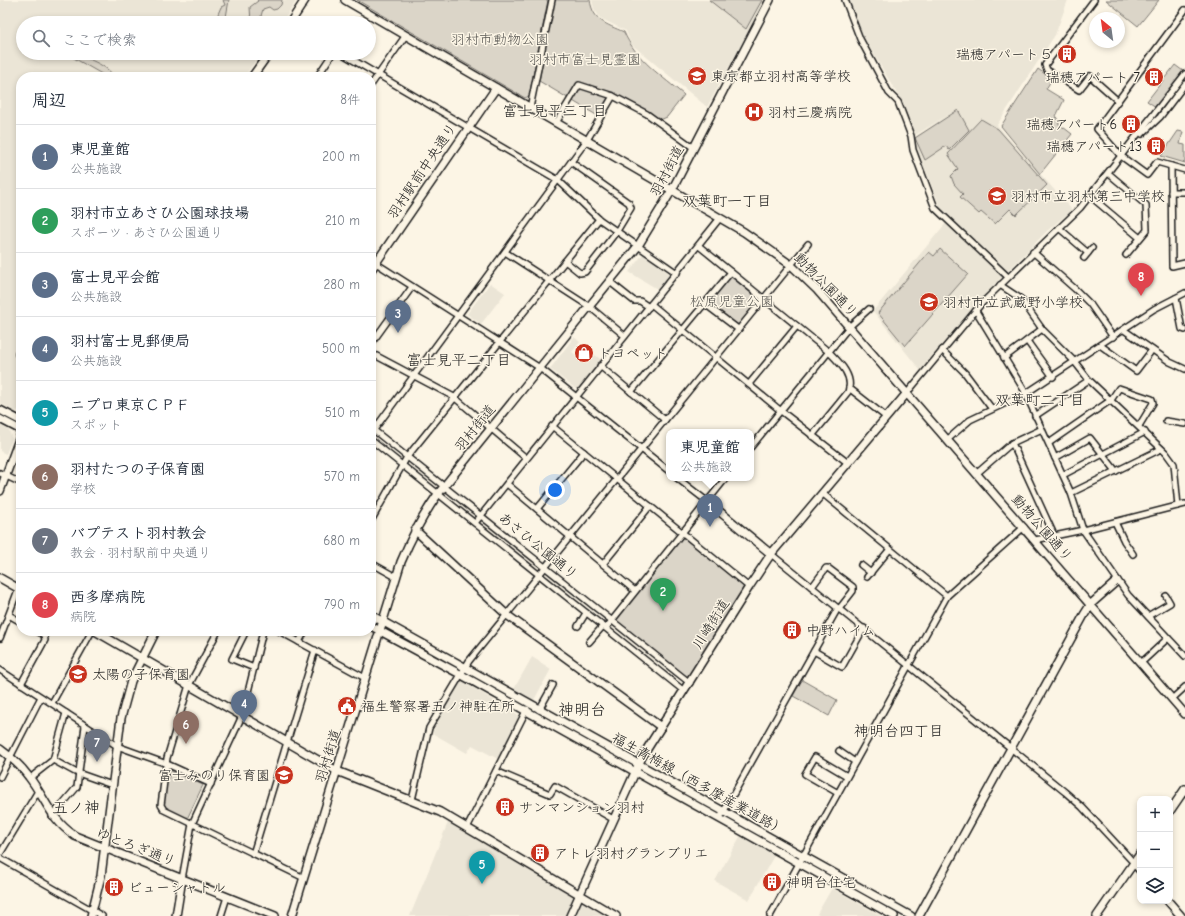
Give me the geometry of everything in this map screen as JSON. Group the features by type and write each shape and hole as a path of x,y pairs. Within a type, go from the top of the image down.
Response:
{"street":[{"path":"295,16 305,0"},
{"name":"動物公園通り","path":"345,0 373,16"},
{"path":"530,108 552,0"},
{"name":"羽村街道","path":"292,916 396,577 415,530 425,512 438,494 638,246 672,190 770,0"},
{"path":"845,0 860,39 889,93 898,102 911,136 913,150 936,208 1008,276"},
{"path":"1094,0 1045,65 1047,70 1079,90 1090,76 1118,101"},
{"path":"1185,10 1097,129 1121,156 1147,175 1157,162 1185,170"},
{"name":"動物公園通り","path":"376,18 720,218 770,249 790,265 817,290 1185,714"},
{"path":"376,77 406,35"},
{"path":"256,72 264,60"},
{"path":"320,72 328,60"},
{"path":"353,60 374,72"},
{"path":"378,74 558,180 599,218 677,273"},
{"path":"907,393 942,350 1008,276 1059,228 1090,196 1185,74"},
{"path":"556,122 579,84 613,96 647,114 694,148"},
{"path":"1121,156 1128,151 1146,129 1160,117 1185,84"},
{"name":"羽村駅前中央通り","path":"376,257 496,88"},
{"path":"376,426 506,252 587,140 613,96"},
{"path":"565,261 580,273 585,272 617,231 631,208 629,203 571,162"},
{"path":"1172,166 1172,266 1185,263"},
{"path":"1108,173 1146,205 1147,230 1126,255"},
{"path":"1171,192 1185,192"},
{"path":"1090,196 1140,238"},
{"path":"376,512 407,457 599,218"},
{"path":"475,523 720,218"},
{"path":"1059,228 1088,253"},
{"path":"412,800 428,732 462,671 808,244"},
{"path":"699,246 830,352 843,367 848,376 849,388 812,436"},
{"path":"1084,258 1092,248"},
{"path":"506,252 590,307 625,336"},
{"path":"1033,252 1076,289 1090,304 1113,338"},
{"path":"376,263 540,368 666,469"},
{"path":"631,392 731,272"},
{"path":"610,282 634,301 640,301 650,305 683,330 812,436 848,463"},
{"path":"1000,285 1021,299 1042,329 1074,361 1089,380 1139,426 1174,464 1178,506"},
{"path":"376,337 412,287"},
{"path":"947,440 970,420 1026,394 1074,361 1113,338 1154,309 1185,293"},
{"path":"1176,298 1182,329 1185,330"},
{"path":"705,304 738,329"},
{"path":"754,443 849,327 869,309"},
{"path":"976,311 1026,394 1071,493 1083,530 1118,581 1185,656"},
{"path":"749,384 797,326"},
{"path":"1004,358 1042,329"},
{"path":"1124,330 1170,362 1185,369"},
{"path":"1027,341 1053,376"},
{"path":"1100,345 1136,372 1152,350"},
{"path":"942,350 965,373 992,409"},
{"path":"376,356 454,397 526,458"},
{"path":"600,366 665,420"},
{"path":"1035,416 1089,380"},
{"path":"849,388 886,417"},
{"path":"1048,443 1111,400 1119,388 1152,399 1153,403 1139,426"},
{"name":"川崎街道","path":"570,916 636,768 749,587 771,554 907,393"},
{"path":"0,410 16,418"},
{"path":"0,419 16,427"},
{"path":"1166,421 1185,424"},
{"path":"552,426 749,587"},
{"path":"976,474 1012,443 1042,429"},
{"path":"1063,475 1145,432"},
{"name":"あさひ公園通り","path":"376,434 407,457 690,683"},
{"path":"1055,458 1090,438 1116,471"},
{"path":"1012,443 1054,535"},
{"name":"あさひ公園通り","path":"376,444 684,691"},
{"path":"0,491 3,474 16,445"},
{"path":"1071,493 1161,449"},
{"path":"537,509 584,452"},
{"path":"3,474 16,480"},
{"path":"682,481 1082,807 1138,868"},
{"path":"589,642 612,621 724,481"},
{"path":"507,484 635,591"},
{"path":"822,493 947,596"},
{"path":"1035,540 1083,530 1185,504"},
{"path":"603,564 650,506"},
{"path":"1115,522 1124,541 1133,554"},
{"path":"770,916 947,596 1024,528"},
{"path":"415,530 507,615 661,727"},
{"path":"861,565 869,575 890,549"},
{"path":"376,566 396,577"},
{"path":"722,815 814,651 839,609 853,591 853,587 828,568 826,568 812,587"},
{"path":"0,578 16,585"},
{"path":"920,916 1090,604 1118,581"},
{"path":"1148,616 1170,603 1166,596"},
{"path":"0,638 16,598"},
{"path":"578,626 586,613"},
{"path":"9,616 16,620"},
{"name":"福生青梅線（西多摩産業道路）","path":"376,618 462,671 528,708 801,859 911,916"},
{"path":"814,651 842,667 864,628"},
{"name":"福生青梅線（西多摩産業道路）","path":"376,629 462,671"},
{"path":"21,684 45,640 44,636"},
{"path":"52,704 90,636"},
{"path":"102,636 189,684 337,771 436,810 616,916"},
{"path":"92,914 100,882 117,746 124,703 131,681 153,636"},
{"path":"215,636 189,684 166,764 161,805 164,810 304,878"},
{"path":"244,636 232,660 254,668"},
{"path":"176,916 192,824 242,716 262,636"},
{"path":"288,636 365,678"},
{"path":"299,642 302,636"},
{"path":"1141,663 1168,638"},
{"path":"253,854 315,650"},
{"path":"0,670 117,746 166,764 211,784"},
{"path":"539,710 553,685"},
{"path":"1172,699 1185,687"},
{"path":"0,777 41,697"},
{"path":"467,828 528,708"},
{"name":"福生青梅線（西多摩産業道路）","path":"528,708 539,710 636,768"},
{"path":"34,775 53,760 66,713"},
{"path":"52,816 77,787 85,726"},
{"name":"ゆとろぎ通り","path":"0,749 10,756 26,772 52,816 60,825 75,836 275,916"},
{"path":"839,752 855,762"},
{"path":"838,793 805,774 815,757 847,776"},
{"path":"53,760 79,774 112,785"},
{"path":"496,771 550,794 555,786 613,819"},
{"path":"1173,807 1185,789"},
{"path":"0,854 38,791"},
{"path":"0,858 92,914 102,916"},
{"path":"1097,916 1137,858"},
{"name":"福生青梅線（西多摩産業道路）","path":"801,859 894,916"},
{"path":"221,916 227,897"},
{"path":"1171,904 1181,916"}],"shaded area":[{"path":"0,0 297,0 287,16 16,16 16,60 256,60 248,72 16,72 16,412 0,403"},
{"name":"東京都立羽村高等学校","path":"592,0 766,0 707,107 631,44 626,31 600,18 594,9"},
{"path":"848,0 1068,0 1055,35 997,125 1072,210 1047,231 1007,272 940,207 913,138 954,111 914,136 899,97 863,36"},
{"name":"羽村市立武蔵野小学校","path":"946,223 1004,274 920,370 873,311"},
{"path":"643,254 671,275 659,290 629,272"},
{"path":"490,283 505,293 481,324 467,314"},
{"path":"574,337 580,342 572,352 587,364 595,355 603,361 577,390 550,369"},
{"path":"0,425 9,430 12,439 6,454 0,451"},
{"path":"532,657 551,669 534,700 514,689"},
{"path":"460,680 520,716 498,759 472,745 467,753 432,733"},
{"path":"449,820 573,894 574,897 565,916 410,916"},
{"path":"741,835 775,854 749,900 715,881"},
{"path":"832,888 881,916 820,916 817,914"},
{"path":"585,901 610,916 575,916 582,902"}],"green space":[{"path":"223,0 229,0 226,16 219,16 218,14 221,7 225,5"},
{"path":"257,0 282,0 281,5 277,9 273,10 269,7 263,9 261,16 251,16 250,7 258,1"},
{"name":"羽村市動物公園","path":"357,0 548,0 529,96 525,98"},
{"name":"羽村市富士見霊園","path":"554,0 590,0 594,13 601,21 624,32 635,51 642,59 684,95 667,117 660,120 611,92 598,116 539,81"},
{"path":"709,0 762,0 746,29"},
{"path":"1106,0 1159,0 1138,26 1125,15 1125,12 1121,12"},
{"path":"77,60 92,60 110,72 98,72"},
{"path":"1175,65 1183,71 1156,107 1147,101"},
{"path":"1038,69 1052,79 1046,89 1064,100 1056,116 1059,124 1072,134 1040,174 1001,126"},
{"path":"958,110 969,130 949,150 946,146 925,160 915,138"},
{"path":"981,119 998,129 1047,185 1016,215 1010,209 995,224 981,212 979,214 960,197 963,194 954,184 951,176 958,169 948,154"},
{"path":"1178,131 1183,132 1180,144 1185,145 1185,163 1161,156"},
{"path":"940,249 968,274 905,346 878,313 929,252 934,256"},
{"name":"松原児童公園","path":"729,275 759,300 737,327 706,303"},
{"path":"680,535 744,587 687,679 612,622"},
{"path":"802,680 837,700 829,716 793,696"},
{"path":"167,769 203,785 187,819 167,811 161,805"}],"place":[{"name":"瑞穂アパート５","path":"1067,54"},
{"name":"東京都立羽村高等学校","path":"697,76"},
{"name":"瑞穂アパート 7","path":"1154,77"},
{"name":"羽村三慶病院","path":"754,112"},
{"name":"瑞穂アパート6","path":"1131,124"},
{"name":"瑞穂アパート13","path":"1156,146"},
{"name":"羽村市立羽村第三中学校","path":"997,196"},
{"name":"西多摩病院","path":"1141,296"},
{"name":"羽村市立武蔵野小学校","path":"929,302"},
{"name":"富士見平会館","path":"398,333"},
{"name":"トヨペット","path":"584,353"},
{"name":"東児童館","path":"710,527"},
{"name":"羽村市立あさひ公園球技場","path":"663,611"},
{"name":"中野ハイム","path":"792,630"},
{"name":"太陽の子保育園","path":"78,674"},
{"name":"福生警察署五ノ神駐在所","path":"347,706"},
{"name":"羽村富士見郵便局","path":"244,723"},
{"name":"羽村たつの子保育園","path":"186,744"},
{"name":"バプテスト羽村教会","path":"97,762"},
{"name":"富士みのり保育園","path":"284,775"},
{"name":"サンマンション羽村","path":"505,807"},
{"name":"アトレ羽村グランブリエ","path":"540,853"},
{"name":"神明台住宅","path":"772,882"},
{"name":"ニプロ東京ＣＰＦ","path":"482,884"},
{"name":"ビューシャトル","path":"114,887"}],"district":[{"name":"富士見平三丁目","path":"555,111"},
{"name":"双葉町一丁目","path":"727,201"},
{"name":"富士見平二丁目","path":"459,360"},
{"name":"双葉町二丁目","path":"1040,400"},
{"name":"神明台","path":"582,710"},
{"name":"神明台四丁目","path":"899,731"},
{"name":"五ノ神","path":"76,808"}]}
